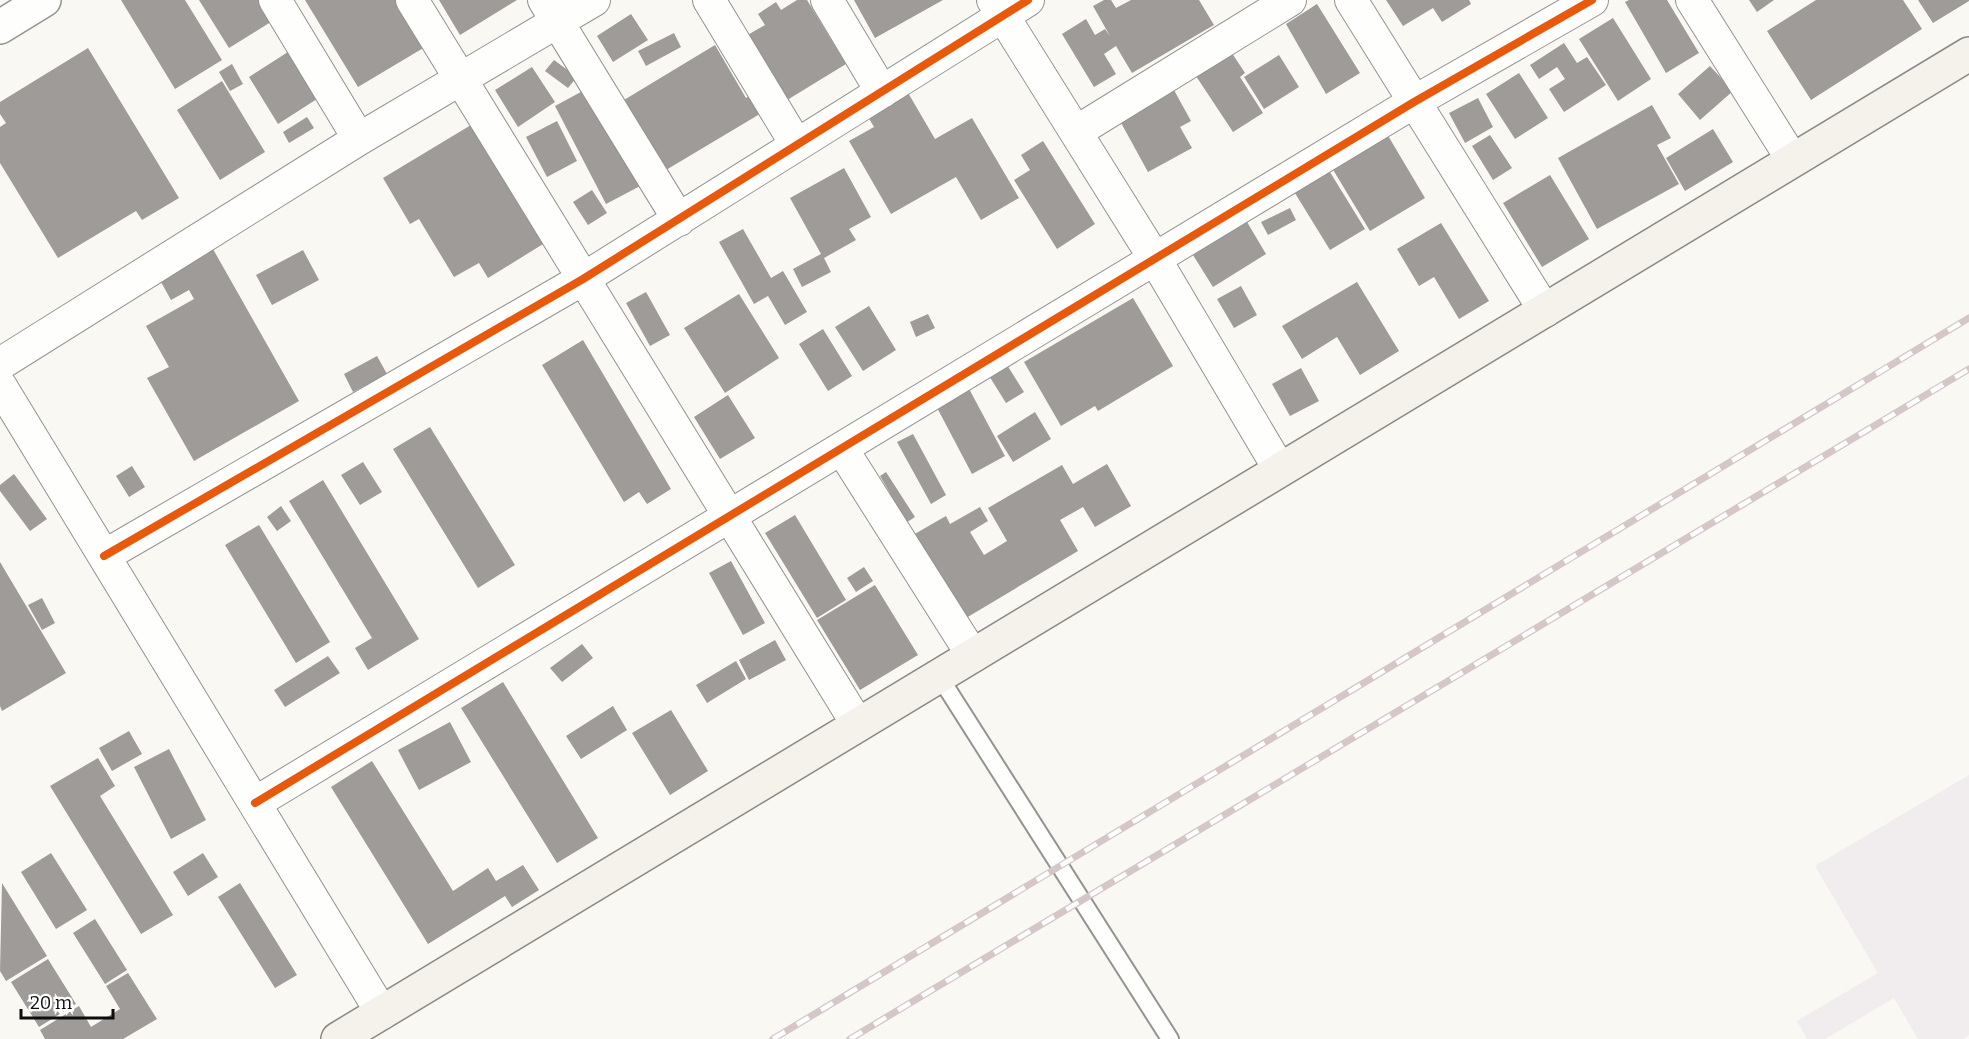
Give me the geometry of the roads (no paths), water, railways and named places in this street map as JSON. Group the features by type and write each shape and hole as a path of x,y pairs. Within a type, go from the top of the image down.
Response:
{"main road":[{"path":"338,1039 1969,54"}],"street":[{"path":"0,27 44,0"},
{"path":"275,0 359,139"},
{"path":"412,0 858,725"},
{"path":"0,364 359,139 460,81 551,11 594,0"},
{"path":"708,0 796,144"},
{"path":"827,0 882,92"},
{"path":"1076,132 1290,0"},
{"path":"1351,0 1545,311"},
{"path":"255,803 1414,102 1592,0"},
{"path":"1692,0 1792,159"},
{"path":"104,556 583,279 882,92 1008,5 1076,132 1155,259 1280,470"},
{"path":"551,11 679,220"},
{"path":"0,385 382,1013"},
{"path":"842,449 973,656"}],"lane":[{"path":"939,676 1170,1039"}],"railway":[{"path":"773,1039 1969,318"},
{"path":"850,1039 1969,369"}]}
